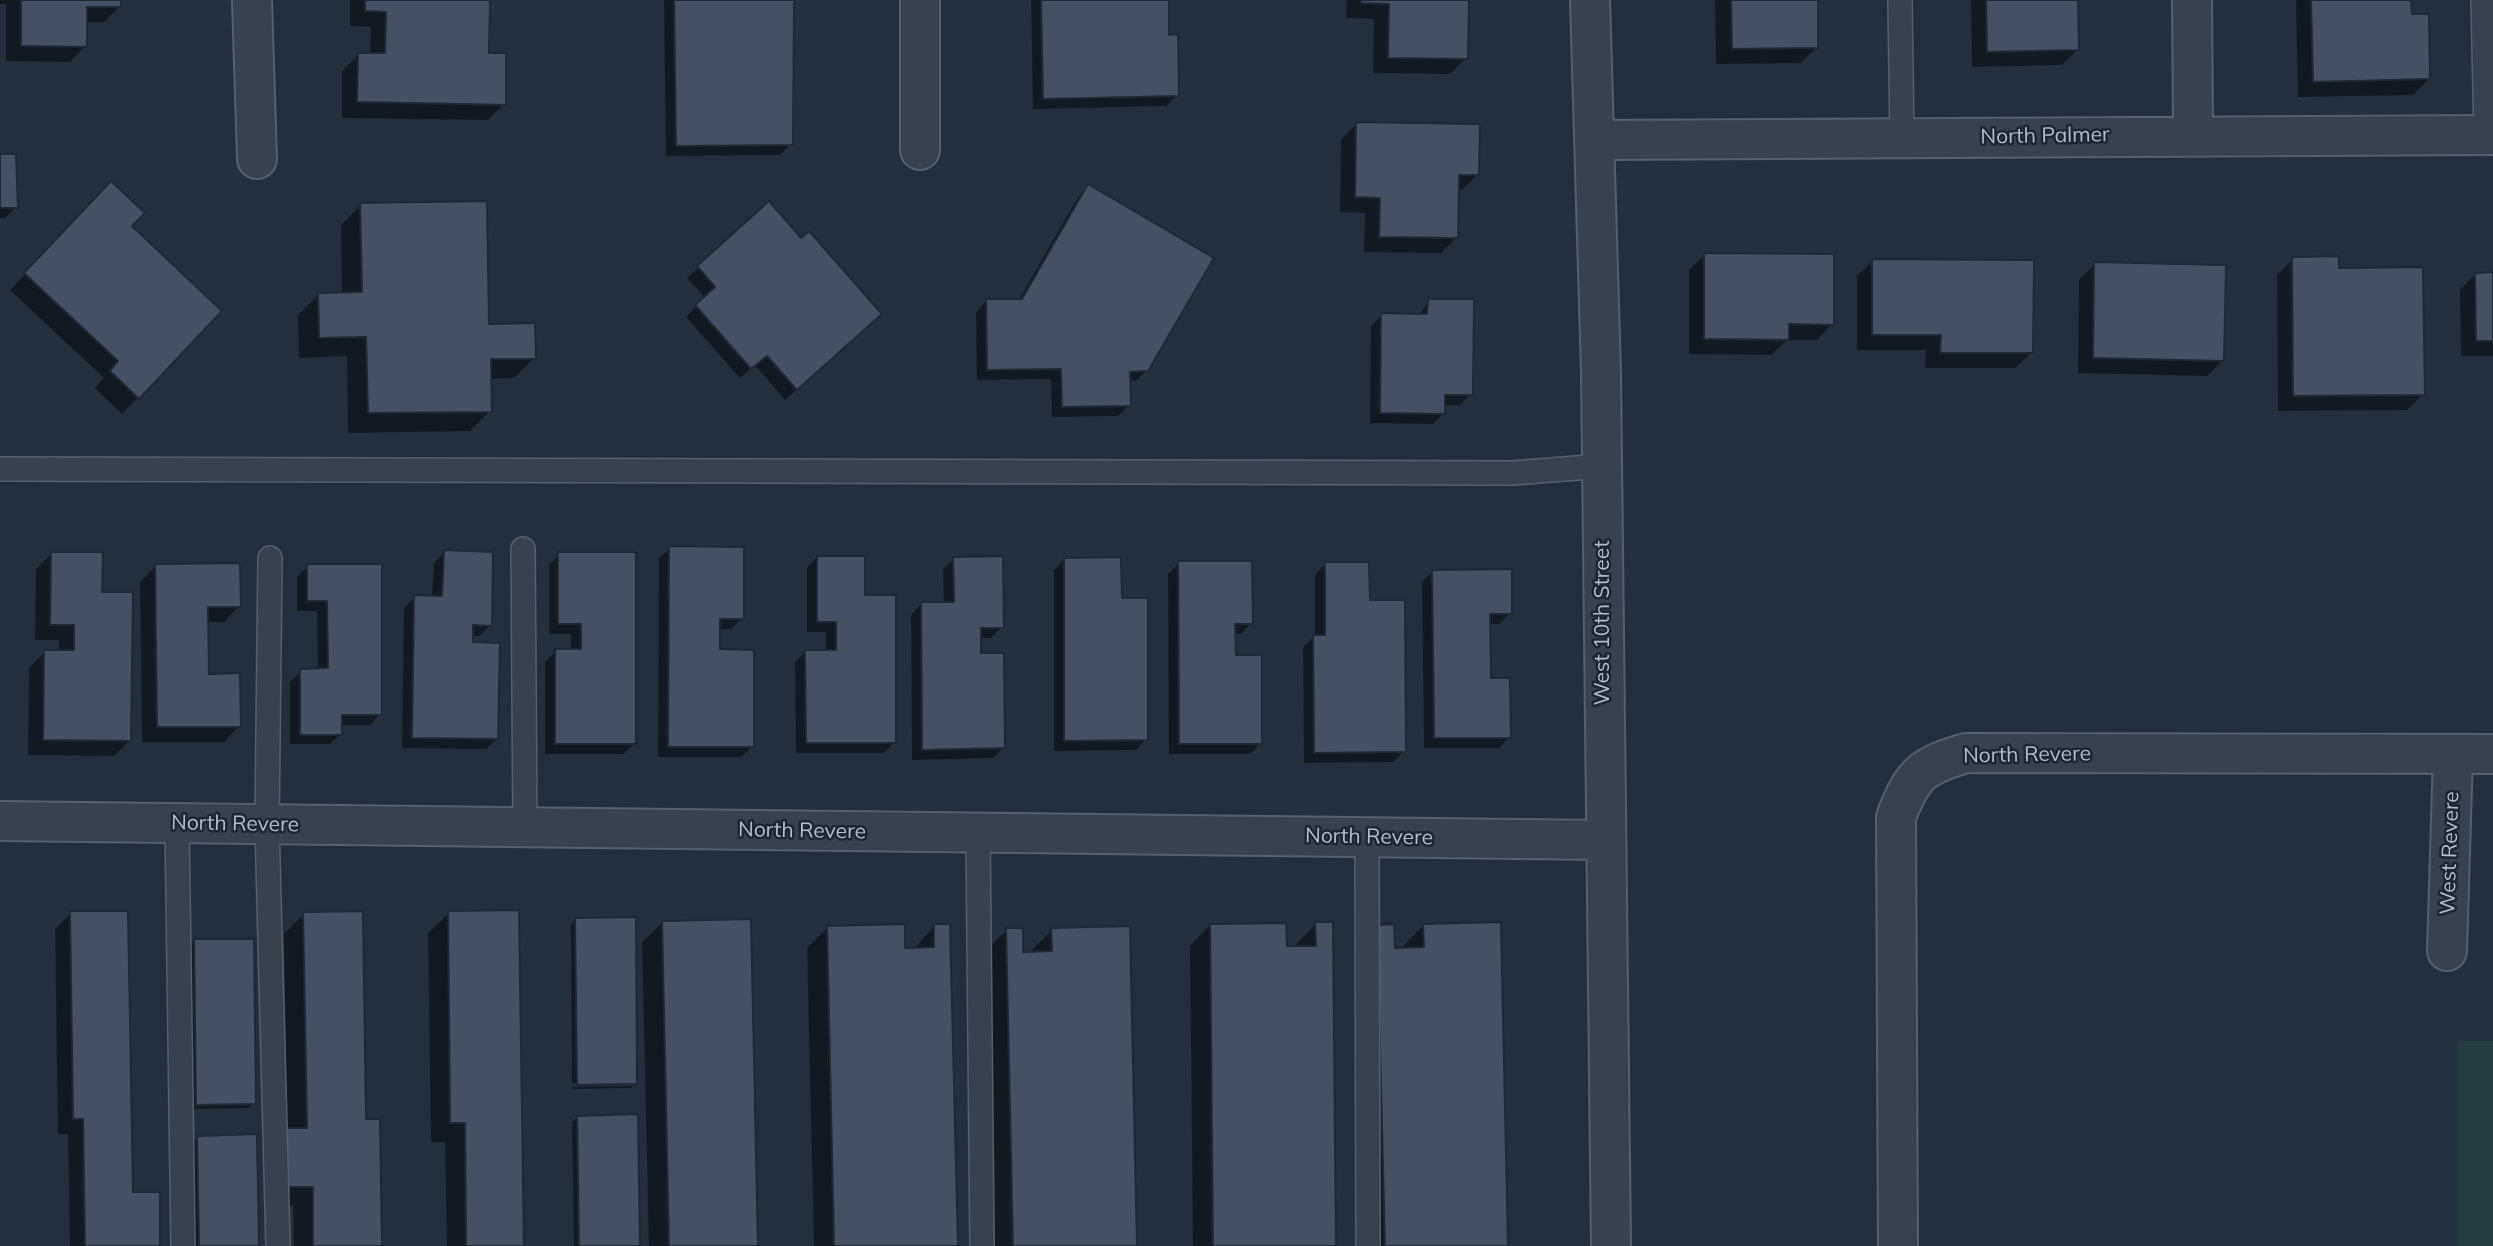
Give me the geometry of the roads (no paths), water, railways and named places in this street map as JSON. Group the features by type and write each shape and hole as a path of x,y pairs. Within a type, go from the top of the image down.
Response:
{"street":[{"path":"252,0 257,159"},
{"path":"920,0 920,150"},
{"name":"West 10th Street","path":"1590,0 1596,140 1602,466 1604,840 1611,1246"},
{"path":"2192,0 2193,135"},
{"name":"North Palmer","path":"1596,140 2490,135"},
{"name":"North Revere","path":"1898,1246 1896,817 1908,787 1932,763 1966,753 2493,754"},
{"name":"West Revere","path":"2447,951 2453,754"},
{"name":"North Revere","path":"0,821 1604,840"}],"lane":[{"path":"1900,0 1902,138"},
{"path":"2483,0 2490,135"},
{"path":"0,469 1513,473 1602,466"},
{"path":"523,549 524,827"},
{"path":"270,558 267,824 278,1246"},
{"path":"177,823 183,1246"},
{"path":"978,833 982,1246"},
{"path":"1367,837 1368,1246"}]}
